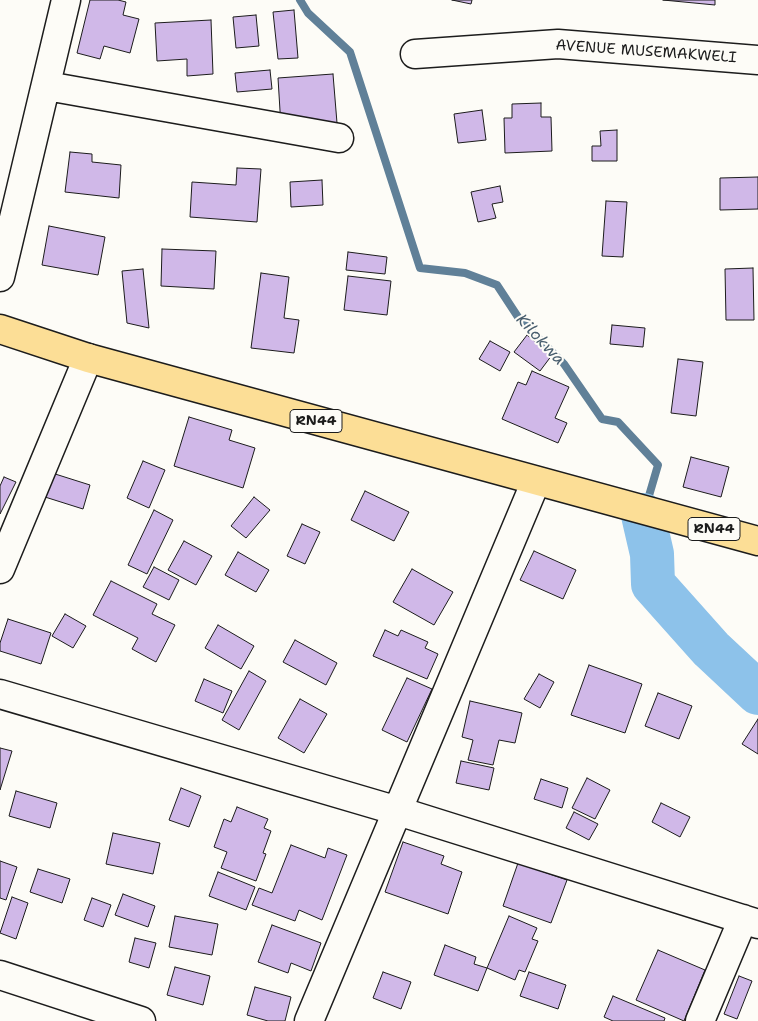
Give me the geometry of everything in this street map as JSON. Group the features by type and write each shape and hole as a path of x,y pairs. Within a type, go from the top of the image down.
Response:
{"main road":[{"name":"RN44","path":"0,329 88,358 758,541"}],"street":[{"path":"0,276 47,86 66,0"},
{"name":"AVENUE MUSEMAKWELI","path":"415,54 558,44 758,60"},
{"path":"47,86 339,138"},
{"path":"0,569 88,358"},
{"path":"309,1021 536,481"},
{"path":"0,694 398,810 750,921 700,1021"},
{"path":"0,975 141,1021"}],"building":[{"path":"90,0 118,0 126,2 123,15 139,19 130,53 104,46 100,59 77,53"},
{"path":"452,0 472,0 471,4"},
{"path":"663,0 715,0 715,5"},
{"path":"294,10 298,58 278,59 273,12"},
{"path":"256,15 259,46 236,48 233,17"},
{"path":"211,20 213,74 187,76 187,59 157,61 155,23"},
{"path":"270,70 272,89 237,92 235,73"},
{"path":"333,74 337,123 281,127 278,78"},
{"path":"541,103 541,117 551,117 552,151 505,153 504,118 512,118 512,104"},
{"path":"482,110 486,140 458,143 454,114"},
{"path":"617,130 617,161 592,161 592,146 601,146 600,131"},
{"path":"70,152 92,154 92,162 121,165 119,198 65,192"},
{"path":"237,168 261,169 257,222 190,217 192,182 236,185"},
{"path":"758,177 758,209 720,210 720,178"},
{"path":"322,180 323,205 291,207 290,182"},
{"path":"500,186 503,202 492,204 496,218 478,222 471,192"},
{"path":"606,201 627,202 623,257 602,256"},
{"path":"49,226 105,237 98,275 42,265"},
{"path":"162,249 216,251 214,289 161,286"},
{"path":"348,252 387,257 385,274 346,270"},
{"path":"753,268 754,320 726,320 725,269"},
{"path":"143,269 149,328 127,323 122,271"},
{"path":"261,273 289,277 284,318 299,320 294,353 251,348"},
{"path":"348,276 391,281 387,315 344,310"},
{"path":"612,325 645,328 643,347 610,344"},
{"path":"527,335 552,355 540,371 514,352"},
{"path":"490,341 510,352 500,371 479,359"},
{"path":"678,359 703,362 696,416 671,413"},
{"path":"532,371 569,387 555,418 567,423 558,443 502,419 518,382 526,385"},
{"path":"189,417 232,430 229,440 255,448 243,488 174,466"},
{"path":"691,457 729,467 721,497 683,487"},
{"path":"143,461 165,470 149,508 127,498"},
{"path":"52,473 90,485 83,509 45,497"},
{"path":"4,477 16,482 0,514 0,486"},
{"path":"365,491 409,512 394,541 351,520"},
{"path":"254,497 270,510 246,538 231,526"},
{"path":"154,510 173,520 147,574 128,565"},
{"path":"302,524 320,532 305,564 287,556"},
{"path":"184,541 212,556 196,585 168,570"},
{"path":"534,551 576,570 563,599 520,580"},
{"path":"238,552 269,570 256,592 225,575"},
{"path":"154,567 179,580 169,600 143,587"},
{"path":"412,569 453,592 434,625 393,602"},
{"path":"111,581 157,604 152,614 175,625 156,662 132,649 138,638 93,615"},
{"path":"65,614 86,626 73,648 52,636"},
{"path":"8,619 51,633 41,664 0,651 0,643"},
{"path":"218,625 254,646 241,669 205,648"},
{"path":"385,630 398,636 401,630 428,642 425,648 438,654 427,679 373,656"},
{"path":"295,640 337,663 326,685 283,662"},
{"path":"589,665 642,684 625,733 571,715"},
{"path":"249,671 266,681 239,730 222,720"},
{"path":"539,674 554,682 540,708 524,699"},
{"path":"407,678 432,689 407,742 382,730"},
{"path":"204,679 232,691 223,713 195,701"},
{"path":"658,693 692,706 679,739 645,726"},
{"path":"300,699 327,714 304,753 278,738"},
{"path":"470,701 522,713 515,743 499,740 493,765 468,760 473,740 462,737"},
{"path":"758,719 758,754 742,744"},
{"path":"0,748 12,751 0,790"},
{"path":"461,761 494,768 489,790 456,783"},
{"path":"587,778 610,790 595,819 572,808"},
{"path":"541,779 568,788 562,808 534,799"},
{"path":"181,788 201,796 189,827 169,820"},
{"path":"16,791 57,803 50,828 9,816"},
{"path":"661,803 690,817 680,837 652,822"},
{"path":"237,807 268,819 264,828 271,831 263,853 266,854 256,881 221,868 227,852 214,847 224,819 231,822"},
{"path":"574,812 598,824 589,840 566,828"},
{"path":"113,833 160,843 153,874 106,864"},
{"path":"403,842 444,856 441,864 462,872 448,914 385,892"},
{"path":"291,845 325,858 328,848 347,855 322,920 299,910 295,921 252,905 259,888 272,893"},
{"path":"0,861 17,867 6,900 0,898"},
{"path":"518,863 567,880 551,923 503,906"},
{"path":"38,869 70,879 62,903 30,892"},
{"path":"218,872 255,887 246,910 209,896"},
{"path":"123,894 155,906 148,927 115,915"},
{"path":"12,897 28,903 16,939 0,933"},
{"path":"92,898 111,905 103,927 84,920"},
{"path":"175,916 218,924 212,955 169,947"},
{"path":"509,916 537,928 532,939 538,941 525,972 519,970 515,980 487,968"},
{"path":"272,925 321,943 311,971 291,963 288,973 258,962"},
{"path":"135,938 156,943 149,968 129,962"},
{"path":"445,945 476,957 474,964 487,968 478,991 434,975"},
{"path":"658,950 705,970 684,1021 636,1000"},
{"path":"175,967 210,976 203,1005 167,995"},
{"path":"383,972 411,982 401,1009 373,998"},
{"path":"529,972 566,985 558,1009 520,996"},
{"path":"739,976 752,981 737,1019 724,1014"},
{"path":"255,987 291,997 285,1021 268,1021 247,1015"},
{"path":"613,996 665,1018 664,1021 613,1021 604,1017"}],"waterway":[{"name":"Kilokwa","path":"300,0 308,13 350,52 420,268 465,273 497,285 518,317 564,364 602,419 618,422 658,465 646,506"},
{"name":"Kilokwa","path":"643,515 652,554 653,584 711,649 758,693"}]}
